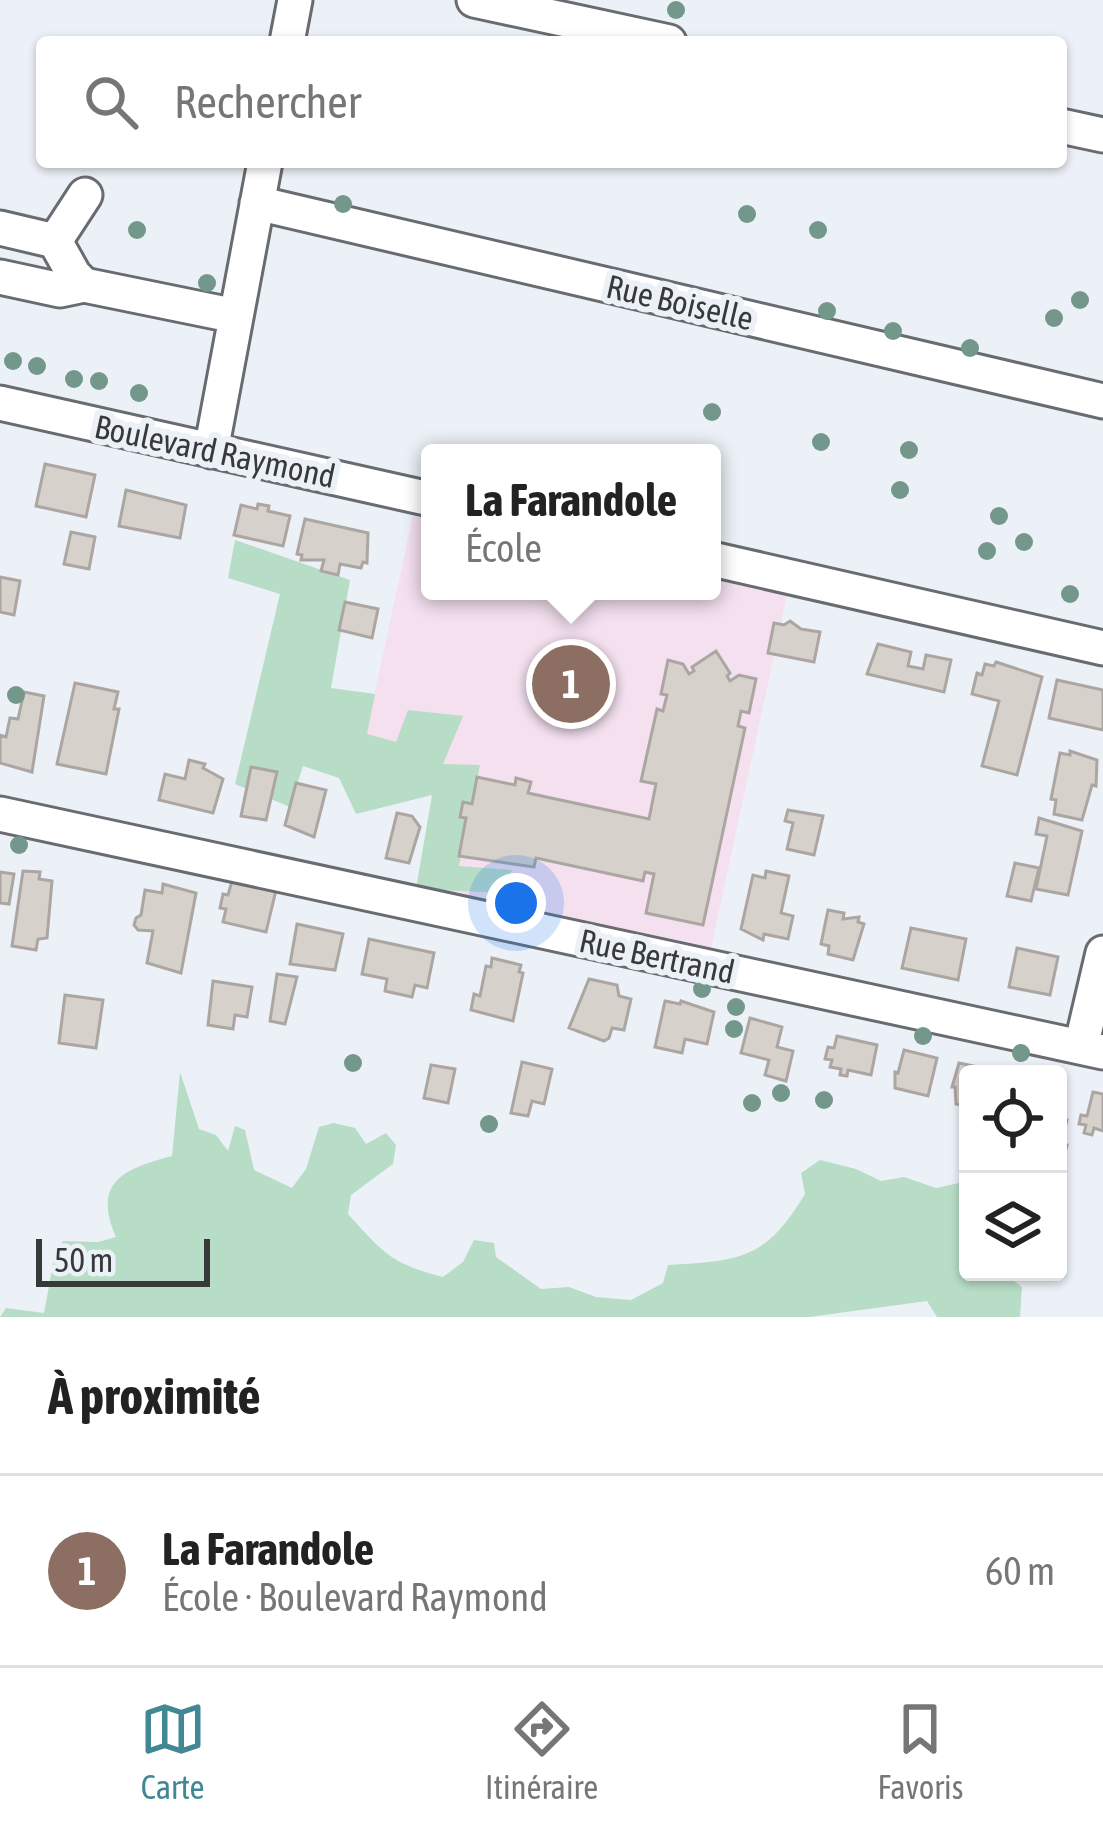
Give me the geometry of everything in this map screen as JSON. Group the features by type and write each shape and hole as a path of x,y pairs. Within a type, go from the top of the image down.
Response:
{"street":[{"path":"288,36 295,0"},
{"path":"474,0 641,36"},
{"path":"1067,127 1103,135"},
{"path":"211,451 264,168"},
{"path":"55,241 85,195"},
{"name":"Rue Boiselle","path":"257,203 1103,401"},
{"path":"0,228 55,241 84,285"},
{"path":"0,277 61,290 84,285 236,316"},
{"name":"Boulevard Raymond","path":"0,404 421,497"},
{"path":"721,561 1103,648"},
{"name":"Rue Bertrand","path":"0,814 1092,1049"},
{"path":"1092,1049 1103,953"}],"shaded area":[{"path":"417,496 421,497 421,600 721,600 721,561 791,576 707,967 431,907 456,792 358,771"}],"green space":[{"path":"235,540 350,580 331,688 375,694 367,734 396,742 408,710 463,716 443,764 480,765 459,866 512,870 502,893 416,889 432,795 356,814 339,778 303,766 290,807 235,784 280,594 228,578"},
{"path":"180,1072 199,1129 216,1135 228,1151 235,1126 245,1130 254,1170 292,1188 306,1169 319,1127 334,1123 355,1128 366,1144 386,1133 396,1145 393,1164 351,1195 348,1214 390,1255 443,1277 463,1262 474,1240 494,1243 496,1257 541,1289 569,1287 596,1297 631,1300 663,1283 668,1265 733,1258 764,1244 805,1194 801,1173 820,1160 881,1181 904,1177 936,1188 959,1183 959,1281 1014,1281 1022,1287 1020,1317 937,1317 927,1301 809,1317 0,1317 6,1308 44,1313 54,1259 63,1241 98,1242 116,1237 110,1191 126,1173 172,1156"}],"building":[{"path":"45,464 95,475 86,517 36,506"},
{"path":"126,490 186,505 180,538 119,526"},
{"path":"258,504 290,516 283,546 234,535 241,505 257,509"},
{"path":"305,519 368,533 367,563 361,568 340,564 338,575 321,571 324,560 301,560 302,555 297,554"},
{"path":"71,532 95,537 89,569 64,564"},
{"path":"0,577 20,581 14,615 0,612"},
{"path":"345,602 378,609 372,638 339,630"},
{"path":"790,621 801,629 820,632 814,662 768,653 774,623"},
{"path":"878,644 911,652 908,666 923,669 926,655 951,660 944,692 867,674"},
{"path":"716,651 730,681 739,675 756,679 749,713 741,711 738,726 745,728 703,925 646,913 654,874 645,872 643,881 536,858 534,867 459,856 466,818 460,817 463,802 472,804 477,777 515,785 516,778 531,782 528,793 649,819 656,784 641,781 657,709 663,711 667,695 661,694 668,660 683,664 689,674"},
{"path":"996,662 1042,677 1017,775 982,766 999,701 972,694 977,673 982,675 985,664"},
{"path":"1057,680 1103,690 1103,730 1049,718"},
{"path":"75,683 118,692 106,774 57,764"},
{"path":"24,692 44,696 32,772 0,763 0,735 6,737 10,718 18,719"},
{"path":"1070,751 1097,760 1096,786 1092,785 1082,820 1054,814 1056,800 1051,799 1060,753 1070,755"},
{"path":"189,760 205,764 203,768 223,779 213,813 159,800 165,774 185,779"},
{"path":"251,767 277,772 266,820 241,816"},
{"path":"296,783 326,790 314,837 285,825"},
{"path":"788,810 823,816 814,855 787,849 793,823 785,821"},
{"path":"397,813 412,816 420,827 409,863 386,858"},
{"path":"1039,818 1082,831 1068,895 1036,889 1047,836 1036,834"},
{"path":"1015,863 1039,868 1031,901 1007,896"},
{"path":"23,871 40,872 39,879 52,881 47,938 38,939 36,950 12,946"},
{"path":"766,871 789,876 781,913 793,916 788,939 764,934 763,940 741,929 753,875 765,878"},
{"path":"0,872 14,874 9,904 0,903"},
{"path":"246,880 276,890 266,932 223,922 223,894 228,895 232,881 245,884"},
{"path":"163,884 196,893 181,973 147,963 153,931 134,925 141,915 145,890 162,893"},
{"path":"828,910 844,913 843,919 859,917 858,922 864,924 853,960 828,954 829,946 821,944"},
{"path":"297,924 343,934 335,970 290,964"},
{"path":"911,928 966,939 958,980 902,968"},
{"path":"369,939 434,953 427,988 415,985 412,997 385,991 387,979 362,974"},
{"path":"1017,948 1058,957 1050,995 1009,987"},
{"path":"492,958 521,965 513,1021 471,1010"},
{"path":"277,974 297,977 285,1024 270,1021"},
{"path":"589,979 617,985 619,996 631,999 624,1030 612,1028 604,1041 569,1028"},
{"path":"213,981 252,987 247,1017 235,1015 233,1029 208,1025"},
{"path":"65,995 103,1000 96,1048 59,1043"},
{"path":"665,1001 714,1012 707,1044 685,1039 682,1053 655,1047"},
{"path":"750,1018 782,1027 777,1047 793,1051 786,1081 765,1075 769,1060 741,1053"},
{"path":"837,1036 877,1045 871,1075 848,1070 847,1076 840,1075 841,1069 830,1067 832,1060 825,1059"},
{"path":"904,1050 937,1058 928,1096 895,1088 895,1072"},
{"path":"522,1062 552,1069 544,1104 532,1101 528,1116 511,1113"},
{"path":"959,1063 968,1065 959,1065 959,1105 952,1087"},
{"path":"431,1065 455,1069 448,1103 424,1098"},
{"path":"1093,1092 1103,1094 1103,1131 1094,1128 1092,1135 1084,1133 1086,1125 1079,1124 1081,1115 1087,1116"}],"place":[{"name":"La Farandole","path":"571,684"}]}
